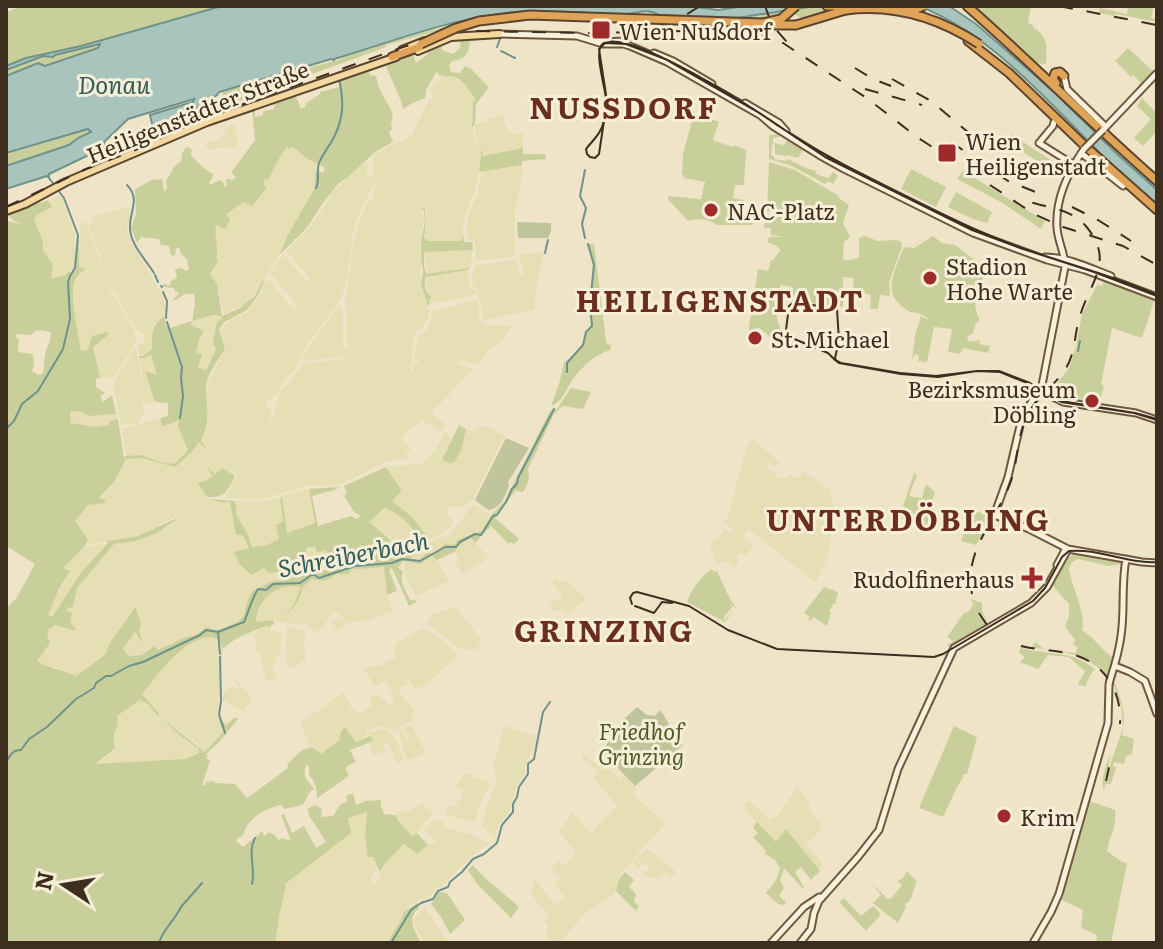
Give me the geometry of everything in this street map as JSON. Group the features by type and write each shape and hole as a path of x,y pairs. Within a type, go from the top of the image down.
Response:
{"highway":[{"path":"405,52 471,24 514,16 564,15 762,23 777,21 796,6"},
{"path":"827,6 884,8 939,23 979,44 1018,77 1055,119"},
{"path":"405,52 466,27 510,19 556,17 782,26 803,23 843,8 863,6"},
{"path":"891,6 912,9 924,6"},
{"path":"917,6 1002,67 1084,150 1157,211"},
{"path":"968,7 1157,181"},
{"path":"967,47 976,48 1002,67"},
{"name":"Heiligenstädter Straße","path":"392,57 405,52"},
{"path":"1032,64 1045,72 1062,70 1066,76"},
{"path":"1066,76 1058,71 1053,79 1067,97"},
{"path":"1123,186 1157,211"}],"main road":[{"path":"305,87 347,68 436,37 474,33 624,41 673,61 779,123 789,136 844,169 966,230 1157,295"},
{"path":"392,57 406,55 451,37 499,34"},
{"name":"Heiligenstädter Straße","path":"6,211 207,122 392,57"},
{"path":"1157,73 1084,150 1062,191 1057,226 1065,262 1044,392 1022,417 996,515 1029,529 1067,551 1157,563"},
{"path":"1066,76 1069,88 1106,128"},
{"path":"1055,119 1039,143 1074,165"},
{"path":"1084,150 1123,186"},
{"path":"1044,392 1063,402 1136,413 1157,420"},
{"path":"771,943 801,910 820,898 879,830 898,769 954,648 1031,603 1044,591 1067,551"},
{"path":"1033,943 1059,894 1108,723 1110,682 1121,638 1122,582 1126,559"},
{"path":"1115,666 1145,681 1157,714"},
{"path":"800,943 811,929 820,898"}],"shaded area":[{"path":"452,75 461,78 476,100 473,102 472,121 480,155 479,172 463,225 464,242 473,242 468,270 470,289 475,289 477,294 430,304 429,298 432,297 425,278 425,244 428,241 424,239 428,214 426,208 422,208 421,288 429,312 423,328 416,330 411,372 414,364 419,362 414,358 418,336 426,331 431,312 478,300 479,317 485,325 511,326 504,340 489,350 477,365 460,360 459,364 474,369 431,413 445,424 440,432 422,420 401,437 411,449 406,454 407,460 396,459 381,464 343,483 309,485 256,499 228,498 227,494 238,474 235,476 222,468 215,474 210,470 213,476 199,485 210,501 230,502 236,534 243,535 249,548 234,552 240,565 252,574 264,568 268,573 282,572 285,580 271,582 253,591 238,622 218,630 205,628 161,650 155,646 142,655 129,656 123,649 135,632 142,640 138,631 141,623 134,607 109,644 106,654 76,676 37,661 50,643 47,635 49,629 55,625 75,631 70,622 72,613 67,608 73,607 77,588 114,544 136,541 157,533 183,517 177,516 135,537 88,544 88,538 75,521 87,505 105,503 106,500 99,499 114,482 126,458 141,458 175,467 200,442 203,445 207,385 225,349 220,334 224,326 247,313 260,295 266,277 294,310 298,306 270,273 283,254 307,281 310,279 286,251 310,227 336,189 359,167 367,162 368,169 365,170 368,177 374,176 373,159 376,154 412,135 434,97 431,88 443,77","holes":["375,182 373,199 369,200 360,218 354,239 346,299 347,348 343,348 342,307 339,306 302,361 345,359 302,363 279,394 267,429 272,410 265,404 268,398 272,400 276,396 283,382 296,368 307,344 341,299 347,281 353,232"]},
{"path":"503,114 510,133 523,133 523,148 483,156 475,125"},
{"path":"235,125 238,147 210,151 204,143 221,139 227,127"},
{"path":"288,146 290,150 296,148 317,163 313,189 280,254 252,298 245,305 224,314 217,284 210,274 218,251 216,225 244,202 251,206 267,187 263,184 265,179 268,179"},
{"path":"522,165 515,211 515,256 476,261 475,241 468,240 467,226 482,172"},
{"path":"61,194 75,236 75,266 73,271 51,279 52,264 43,250 34,219 49,201"},
{"path":"129,207 131,213 127,229 130,240 165,305 164,316 154,324 152,349 143,356 139,356 138,345 144,343 145,335 135,328 115,293 105,283 101,256 88,225 94,222 92,217"},
{"path":"85,222 100,257 102,281 115,297 137,340 114,377 100,378 93,347 108,335 81,352 73,283 84,269 79,267 80,223"},
{"path":"544,252 534,309 484,320 477,288 473,287 475,266 515,259 522,278 519,255"},
{"path":"212,316 220,318 216,349 206,371 198,368 196,352 204,331 191,325 192,321"},
{"path":"136,346 141,381 139,358 151,353 158,376 145,372 155,402 144,404 141,395 144,413 137,424 121,425 113,383"},
{"path":"79,411 89,416 116,414 118,419 110,421 110,425 95,427 71,423 69,412"},
{"path":"161,418 161,427 179,420 178,428 188,450 175,464 141,455 126,456 122,429"},
{"path":"483,425 505,436 474,498 462,507 449,507 445,512 453,521 452,525 442,534 422,542 408,553 396,548 369,522 402,491 386,467 423,463 446,431 452,438 442,460 462,446 466,429 475,432"},
{"path":"752,439 780,462 776,466 769,463 766,466 780,479 789,474 798,479 804,472 830,489 835,515 827,559 816,583 749,529 743,536 753,545 746,556 740,553 735,568 724,560 717,566 709,543 717,540 725,529 731,533 733,529 724,523 745,452"},
{"path":"309,489 316,524 287,533 282,496"},
{"path":"280,498 283,521 276,525 279,539 253,547 237,516 235,501 257,502"},
{"path":"474,504 490,515 482,531 453,545 442,545 419,560 410,559 427,544 449,535"},
{"path":"471,538 489,558 462,574 455,564 459,560 454,550"},
{"path":"107,544 80,574 51,617 47,615 70,571 62,568 85,546"},
{"path":"315,545 326,550 327,555 346,547 347,563 308,572 306,548"},
{"path":"432,556 449,581 416,596 407,579 403,561 416,564"},
{"path":"384,567 387,595 393,611 373,620 350,622 338,630 331,622 338,618 345,620 334,610 319,632 306,623 256,622 263,600 277,588 291,585 303,587 312,579 325,581 336,574"},
{"path":"556,578 559,582 566,581 586,599 568,614 562,608 557,612 549,606 563,595 551,583"},
{"path":"455,607 481,639 474,650 458,648 427,623 432,615"},
{"path":"267,626 270,631 281,632 280,656 276,656 276,663 272,664 276,677 267,682 260,652 256,652 255,632"},
{"path":"287,626 305,632 306,660 289,669 286,660"},
{"path":"422,629 432,632 458,655 427,684 415,689 406,677 409,685 390,691 385,681 375,686 363,668 381,665 397,657 393,647"},
{"path":"203,636 213,636 223,649 217,714 223,732 205,752 168,723 199,752 185,759 94,765 114,752 114,734 120,712 140,700 152,707 141,694 181,650"},
{"path":"35,666 54,674 40,690 23,680"},
{"path":"237,678 252,698 243,711 222,700 232,686 242,691 235,682"},
{"path":"398,689 415,710 411,721 393,731 384,725 367,730 367,736 356,742 345,727 339,741 321,755 310,747 300,723 331,700 344,693 358,714 373,706 369,698 376,694 381,700 384,698 388,705 395,702 391,693"},
{"path":"411,724 425,752 408,760 399,730 402,729 413,752 404,728"},
{"path":"505,726 537,736 511,809 498,824 495,839 482,826 497,781 493,765"},
{"path":"385,729 396,739 404,761 396,763 388,742 383,744 386,751 373,755 368,732"},
{"path":"583,754 620,779 625,775 636,789 632,793 665,824 623,871 611,897 590,909 555,943 545,935 548,927 544,921 549,917 531,894 535,880 555,905 565,898 555,884 560,878 551,868 558,861 565,866 576,853 559,832 572,812 591,833 617,806 593,777 598,771 581,757"},
{"path":"465,773 490,783 478,809 476,822 445,815 450,805 456,806 461,800 464,790 455,787"},
{"path":"797,787 809,802 809,810 824,827 806,844 824,865 818,869 786,829 776,842 745,811 748,800 770,820 779,814"},
{"path":"422,802 432,814 412,836 398,821 396,812 408,812"},
{"path":"367,812 365,844 367,851 377,861 371,878 372,886 386,862 404,844 417,854 437,842 423,829 434,820 444,822 445,828 472,835 489,844 470,857 444,885 409,907 387,943 275,943 286,887 284,884 351,833 348,818"},
{"path":"647,848 676,872 671,878 665,872 659,880 650,878 642,872 650,867 644,862 638,868 632,863"},
{"path":"424,906 449,943 424,943 414,924 415,917"}],"green space":[{"path":"23,6 222,6 6,66 6,12"},
{"path":"819,6 833,8 834,11 800,22 801,18 794,14 772,20 743,20 743,18"},
{"path":"972,6 1031,6 1028,23 1044,38 1046,64 1036,63"},
{"path":"1128,6 1152,6 1151,18 1157,19 1157,22 1099,13 1100,8 1127,14"},
{"path":"535,10 567,13 481,19 386,45 117,150 174,125 223,95 222,92 434,30 484,18 509,13"},
{"path":"461,39 470,42 468,50 463,58 452,61 449,66 451,72 460,73 465,66 489,87 476,104 475,125 472,127 475,98 458,78 440,76 437,71 425,98 403,109 386,62 413,55 416,63 427,55 429,48 441,43 442,50 453,54 460,48"},
{"path":"100,43 98,48 45,66 38,63 6,76 6,70 43,56"},
{"path":"1128,48 1154,72 1142,86 1115,61"},
{"path":"367,68 370,75 376,76 393,114 393,128 389,132 393,142 375,152 339,183 309,225 280,254 314,189 316,170 323,173 325,168 292,147 289,150 288,146 281,155 268,180 265,179 263,184 267,187 252,206 244,202 226,214 230,220 225,229 216,225 218,261 210,274 217,284 222,316 254,297 264,282 247,310 224,322 219,330 225,349 207,384 207,421 201,440 207,451 199,442 175,467 141,458 126,459 114,482 99,498 106,500 105,503 88,505 75,521 88,539 63,568 70,571 48,615 52,617 80,574 107,541 135,537 182,516 157,533 136,541 114,544 77,588 73,607 67,608 72,613 70,622 75,631 55,625 49,629 47,635 50,643 37,661 76,676 106,654 109,644 135,607 141,623 139,631 143,644 135,632 123,649 129,656 142,655 155,646 158,650 196,635 205,628 218,630 238,622 253,591 271,582 284,580 281,572 268,573 264,568 252,575 240,565 234,552 249,548 243,535 236,535 230,502 209,499 235,501 237,516 252,547 267,545 279,539 276,525 283,521 282,496 287,533 315,523 309,489 338,487 312,496 318,526 351,516 357,519 361,516 354,512 345,497 344,486 386,467 402,491 392,501 412,517 430,540 424,542 404,519 385,507 369,522 396,548 407,553 422,542 426,545 410,559 419,560 445,544 453,545 482,531 504,502 550,411 557,409 571,388 591,392 583,409 563,406 554,414 528,469 529,479 525,489 523,492 515,491 495,518 519,539 514,544 509,544 491,526 475,543 471,538 462,542 454,552 437,560 432,556 420,564 403,561 398,568 403,571 403,585 410,600 418,601 409,606 392,568 389,570 397,591 387,595 384,567 355,569 349,574 336,574 325,581 312,579 303,587 298,601 284,618 301,587 277,590 260,606 257,614 256,622 273,620 274,624 269,628 267,626 244,635 223,649 219,640 209,637 198,640 176,655 142,694 158,716 140,700 118,715 115,749 95,764 185,759 199,753 198,748 164,720 205,752 223,732 217,714 226,725 235,717 238,719 206,754 209,758 205,756 210,761 202,785 214,781 235,784 247,798 288,768 287,764 304,750 312,748 321,754 339,741 345,727 356,742 370,736 373,741 350,750 356,762 347,766 349,776 317,798 307,764 305,774 314,789 303,805 284,809 282,805 264,811 248,824 243,836 236,841 243,847 262,831 264,836 269,832 278,840 291,841 281,815 284,814 292,833 304,826 316,848 326,842 307,809 315,805 322,809 321,817 333,816 347,801 346,796 353,793 356,805 381,800 383,814 396,815 412,836 417,833 428,845 417,854 404,844 380,872 373,857 368,857 365,838 367,812 348,818 351,833 285,884 275,943 6,943 5,627 9,606 35,564 6,546 6,221 22,224 6,217 6,213 38,199 40,203 48,200 52,207 34,219 43,250 53,264 51,279 74,272 79,232 79,267 86,269 76,279 73,298 81,351 88,350 92,336 107,332 108,335 93,347 100,378 96,379 96,387 105,393 100,396 103,402 112,395 116,414 89,416 79,411 70,412 71,423 95,427 109,425 110,421 118,419 124,458 141,455 175,464 188,450 178,427 179,420 161,427 161,418 168,416 168,403 155,402 145,371 157,375 151,354 144,358 139,356 152,349 153,330 164,316 170,328 192,321 194,294 185,294 172,301 179,293 174,288 163,287 163,284 170,285 177,278 175,269 189,270 187,259 179,247 171,256 169,246 161,245 159,239 141,237 137,243 131,228 136,214 135,189 152,180 162,179 164,191 167,189 166,181 181,161 186,147 192,149 191,155 213,174 210,185 220,180 224,187 227,186 226,179 236,177 231,173 255,140 252,109 255,108 255,117 263,115 263,111 274,109 280,99 301,92 296,97 301,109 320,92 339,87 338,78","holes":["213,315 222,317 216,325 213,344 216,349 206,371 198,367 202,355 196,352 204,331 191,325 192,321","35,331 51,332 43,373 38,375 32,371 33,354 18,352 19,340 15,337 17,334 31,335","315,546 317,552 326,550 327,555 339,554 338,549 346,547 347,563 308,572 306,548"]},
{"path":"1142,98 1157,114 1157,131 1143,146 1134,138 1151,119 1137,106"},
{"path":"694,113 719,122 715,141 746,150 744,185 735,185 733,198 744,200 743,213 753,214 753,225 717,225 700,219 688,221 668,199 668,196 701,199 705,182 682,175 683,154"},
{"path":"89,129 91,133 69,145 6,166 6,153"},
{"path":"778,134 780,137 773,138 773,143 784,145 787,140 803,150 798,158 775,154 775,145 772,144 771,156 774,159 790,160 828,178 833,172 838,176 833,184 828,181 825,184 792,166 769,159 769,135"},
{"path":"1011,134 1061,167 1056,174 1007,141"},
{"path":"478,143 483,156 523,148 523,154 545,154 546,159 522,161 522,165 479,172 481,155"},
{"path":"769,162 795,170 849,205 843,223 850,237 844,242 843,260 859,257 859,238 864,236 878,241 901,242 889,283 890,296 880,295 878,309 870,309 871,295 854,289 853,278 843,277 843,307 792,301 793,287 780,285 777,317 783,337 773,333 770,337 758,327 747,341 758,269 768,271 771,260 781,250 767,242 769,237 783,237 771,235 771,227 764,228 766,216 776,217 778,212 767,211"},
{"path":"911,169 946,187 936,207 901,189"},
{"path":"963,171 1045,221 1041,229 1001,202 957,179"},
{"path":"956,192 992,212 987,223 948,207"},
{"path":"421,208 425,208 426,222 424,238 428,241 461,241 463,235 464,242 472,242 473,250 424,252 426,274 470,268 425,277 426,288 432,297 428,306 421,284 421,240 425,221"},
{"path":"517,222 551,223 551,231 548,238 518,238"},
{"path":"933,236 942,243 955,245 988,267 975,299 980,321 967,337 969,342 979,340 980,344 990,346 988,353 963,348 960,354 948,352 952,329 934,327 927,362 918,361 919,355 915,354 912,360 921,316 929,320 898,303 892,281 903,249 914,248"},
{"path":"587,244 594,244 606,341 611,345 610,350 588,363 561,399 551,406 564,363 581,347 592,324 590,298 593,265"},
{"path":"1104,279 1155,298 1142,338 1112,328 1101,397 1089,394 1087,403 1055,395 1050,392 1069,368 1082,314 1097,285 1102,286"},
{"path":"459,425 466,429 461,451 450,463 442,460"},
{"path":"506,438 529,448 508,482 502,501 488,510 475,500"},
{"path":"206,466 215,474 222,468 235,476 222,495 207,497 198,484 213,476"},
{"path":"914,473 917,476 909,495 922,498 926,484 935,492 926,528 899,519"},
{"path":"972,510 993,517 976,545 961,541"},
{"path":"1077,553 1122,562 1109,566 1078,559 1072,562 1069,569 1080,608 1082,630 1115,659 1107,676 1087,660 1045,649 1075,653 1078,648 1065,626 1069,604 1052,585 1065,561"},
{"path":"712,569 717,571 736,608 729,604 732,607 723,619 735,609 725,622 687,602 697,584"},
{"path":"824,587 838,592 835,604 829,611 827,626 814,617 808,620 810,617 804,613"},
{"path":"971,599 982,603 982,611 989,623 979,613 986,625 949,647 947,645 953,641 947,637 973,605"},
{"path":"1020,648 1069,656 1095,669 1085,687 1078,684 1085,671 1069,657 1048,655 1038,669 1020,662 1025,657 1019,653"},
{"path":"1113,679 1122,706 1123,727 1121,706"},
{"name":"Friedhof Grinzing","path":"637,707 647,715 655,716 660,710 683,745 635,786 602,751 625,718"},
{"path":"954,726 977,737 967,774 963,774 943,817 919,808"},
{"path":"1123,729 1122,735 1134,739 1132,754 1126,756 1124,764 1114,762 1113,766 1116,767 1111,784 1105,784 1104,791 1103,782 1111,754 1105,781"},
{"path":"1089,801 1115,810 1107,851 1127,863 1111,943 1096,943 1097,935 1081,928 1083,910 1062,900"},
{"path":"757,822 776,842 786,829 820,871 811,880 801,867 795,872 803,889 784,868 780,881 784,888 779,896 786,902 784,905 778,904 766,893 780,868 753,837 758,833 753,827"},
{"path":"473,865 519,907 511,918 477,884 468,870"},
{"path":"907,871 917,882 898,923 873,903 881,895 870,882 888,899 892,898 902,885 897,881"},
{"path":"625,872 634,880 629,887 636,894 634,902 639,906 636,911 616,891 619,879"},
{"path":"439,892 447,893 465,920 450,934 431,904"},
{"path":"844,898 861,916 873,906 880,916 866,931 839,902"},
{"path":"417,903 419,908 412,921 421,943 387,943 404,912"}],"water":[{"name":"Donau","path":"222,6 689,6 718,10 745,6 815,6 724,20 659,15 647,11 593,14 539,11 462,21 219,92 167,126 153,128 150,115 193,102 194,99 128,119 104,142 105,147 100,146 91,154 49,174 49,178 47,176 6,189 6,166 69,145 91,132 88,129 6,153 6,76 38,63 45,66 98,48 100,44 53,57 43,56 6,70 6,66"},
{"path":"919,6 949,6 976,24 1055,93 1157,190 1157,204 999,56 947,19"}],"waterway":[{"path":"497,47 500,39"},
{"path":"501,51 515,58"},
{"path":"316,188 319,163 342,113 339,78"},
{"name":"Schreiberbach","path":"585,170 580,196 586,208 582,224 585,238"},
{"path":"6,429 14,421 22,404 38,391 63,349 70,319 68,282 75,268 78,235 64,198 49,178"},
{"path":"127,185 134,201 131,234 135,246 154,273"},
{"path":"546,248 548,240"},
{"name":"Schreiberbach","path":"567,372 567,363 583,345 586,332 592,326 590,304 594,265 588,244"},
{"path":"545,253 546,249"},
{"path":"155,275 158,282"},
{"path":"163,292 167,301"},
{"path":"166,318 167,302"},
{"path":"167,322 182,367 180,418"},
{"path":"1078,351 1080,341"},
{"path":"1071,396 1072,390"},
{"name":"Schreiberbach","path":"6,763 15,751 21,750 29,739 106,676 143,662 206,630 218,632 244,622 258,589 266,590 273,584 300,583 313,574 319,578 355,566 392,563 402,559 420,561 445,547 456,547 475,534 481,535 517,484 554,409"},
{"path":"218,632 220,654"},
{"path":"220,657 219,714 225,733"},
{"path":"391,943 411,910 433,899 473,859 497,843 502,825 513,812 519,787 528,774 528,764 534,759 543,712 550,702"},
{"path":"252,884 255,838"},
{"path":"159,943 181,907 202,883"}],"tram line":[{"path":"1157,295 958,222 826,155 768,118 666,59 640,48 619,42 604,43 601,46 599,52 599,60 605,95 606,109 604,121 600,131 586,149 590,157 595,158 599,154 607,101 599,49 605,43 626,44 665,59 761,114 825,157 972,230 1157,296"},
{"path":"1157,419 1135,413 1061,401 1030,383 999,371 977,371 936,376 840,363 840,362 839,362 838,362 837,361 836,361 828,353 787,336 789,306 794,302 837,309 839,341 835,358 836,361 839,363 938,377 977,371 1000,372 1032,385 1061,402 1134,413 1157,420"},
{"path":"632,604 630,598 637,592 689,606 728,630 777,649 934,657 1033,601 1069,551 1157,562"},
{"path":"635,606 654,613 662,602 672,603"}],"railway":[{"path":"662,26 700,6"},
{"path":"765,6 772,25 787,42"},
{"path":"1059,6 1157,25"},
{"path":"6,207 210,116 444,33 727,30 761,34 783,43 1034,214 1063,227 1123,246 1157,265"},
{"path":"855,68 891,86"},
{"path":"892,79 931,101 982,144"},
{"path":"865,89 922,105"},
{"path":"951,142 1008,181 1043,195"},
{"path":"972,594 972,563 1011,481 1024,424 1035,403 1069,362 1080,316 1100,260 1094,238 1078,219 1064,211 1024,200"},
{"path":"1072,207 1131,241"},
{"path":"979,613 987,625"},
{"path":"1021,646 1071,654 1102,671 1118,700 1120,724"},
{"path":"1106,781 1112,754"}],"place":[{"name":"Wien Nußdorf","path":"601,30"},
{"name":"Wien Heiligenstadt","path":"947,153"},
{"name":"NAC-Platz","path":"711,210"},
{"name":"Stadion Hohe Warte","path":"930,278"},
{"name":"St. Michael","path":"755,338"},
{"name":"Bezirksmuseum Döbling","path":"1092,401"},
{"name":"Rudolfinerhaus","path":"1032,578"},
{"name":"Krim","path":"1004,816"}],"district":[{"name":"NUSSDORF","path":"624,106"},
{"name":"HEILIGENSTADT","path":"720,299"},
{"name":"UNTERDÖBLING","path":"908,518"},
{"name":"GRINZING","path":"604,629"}]}
